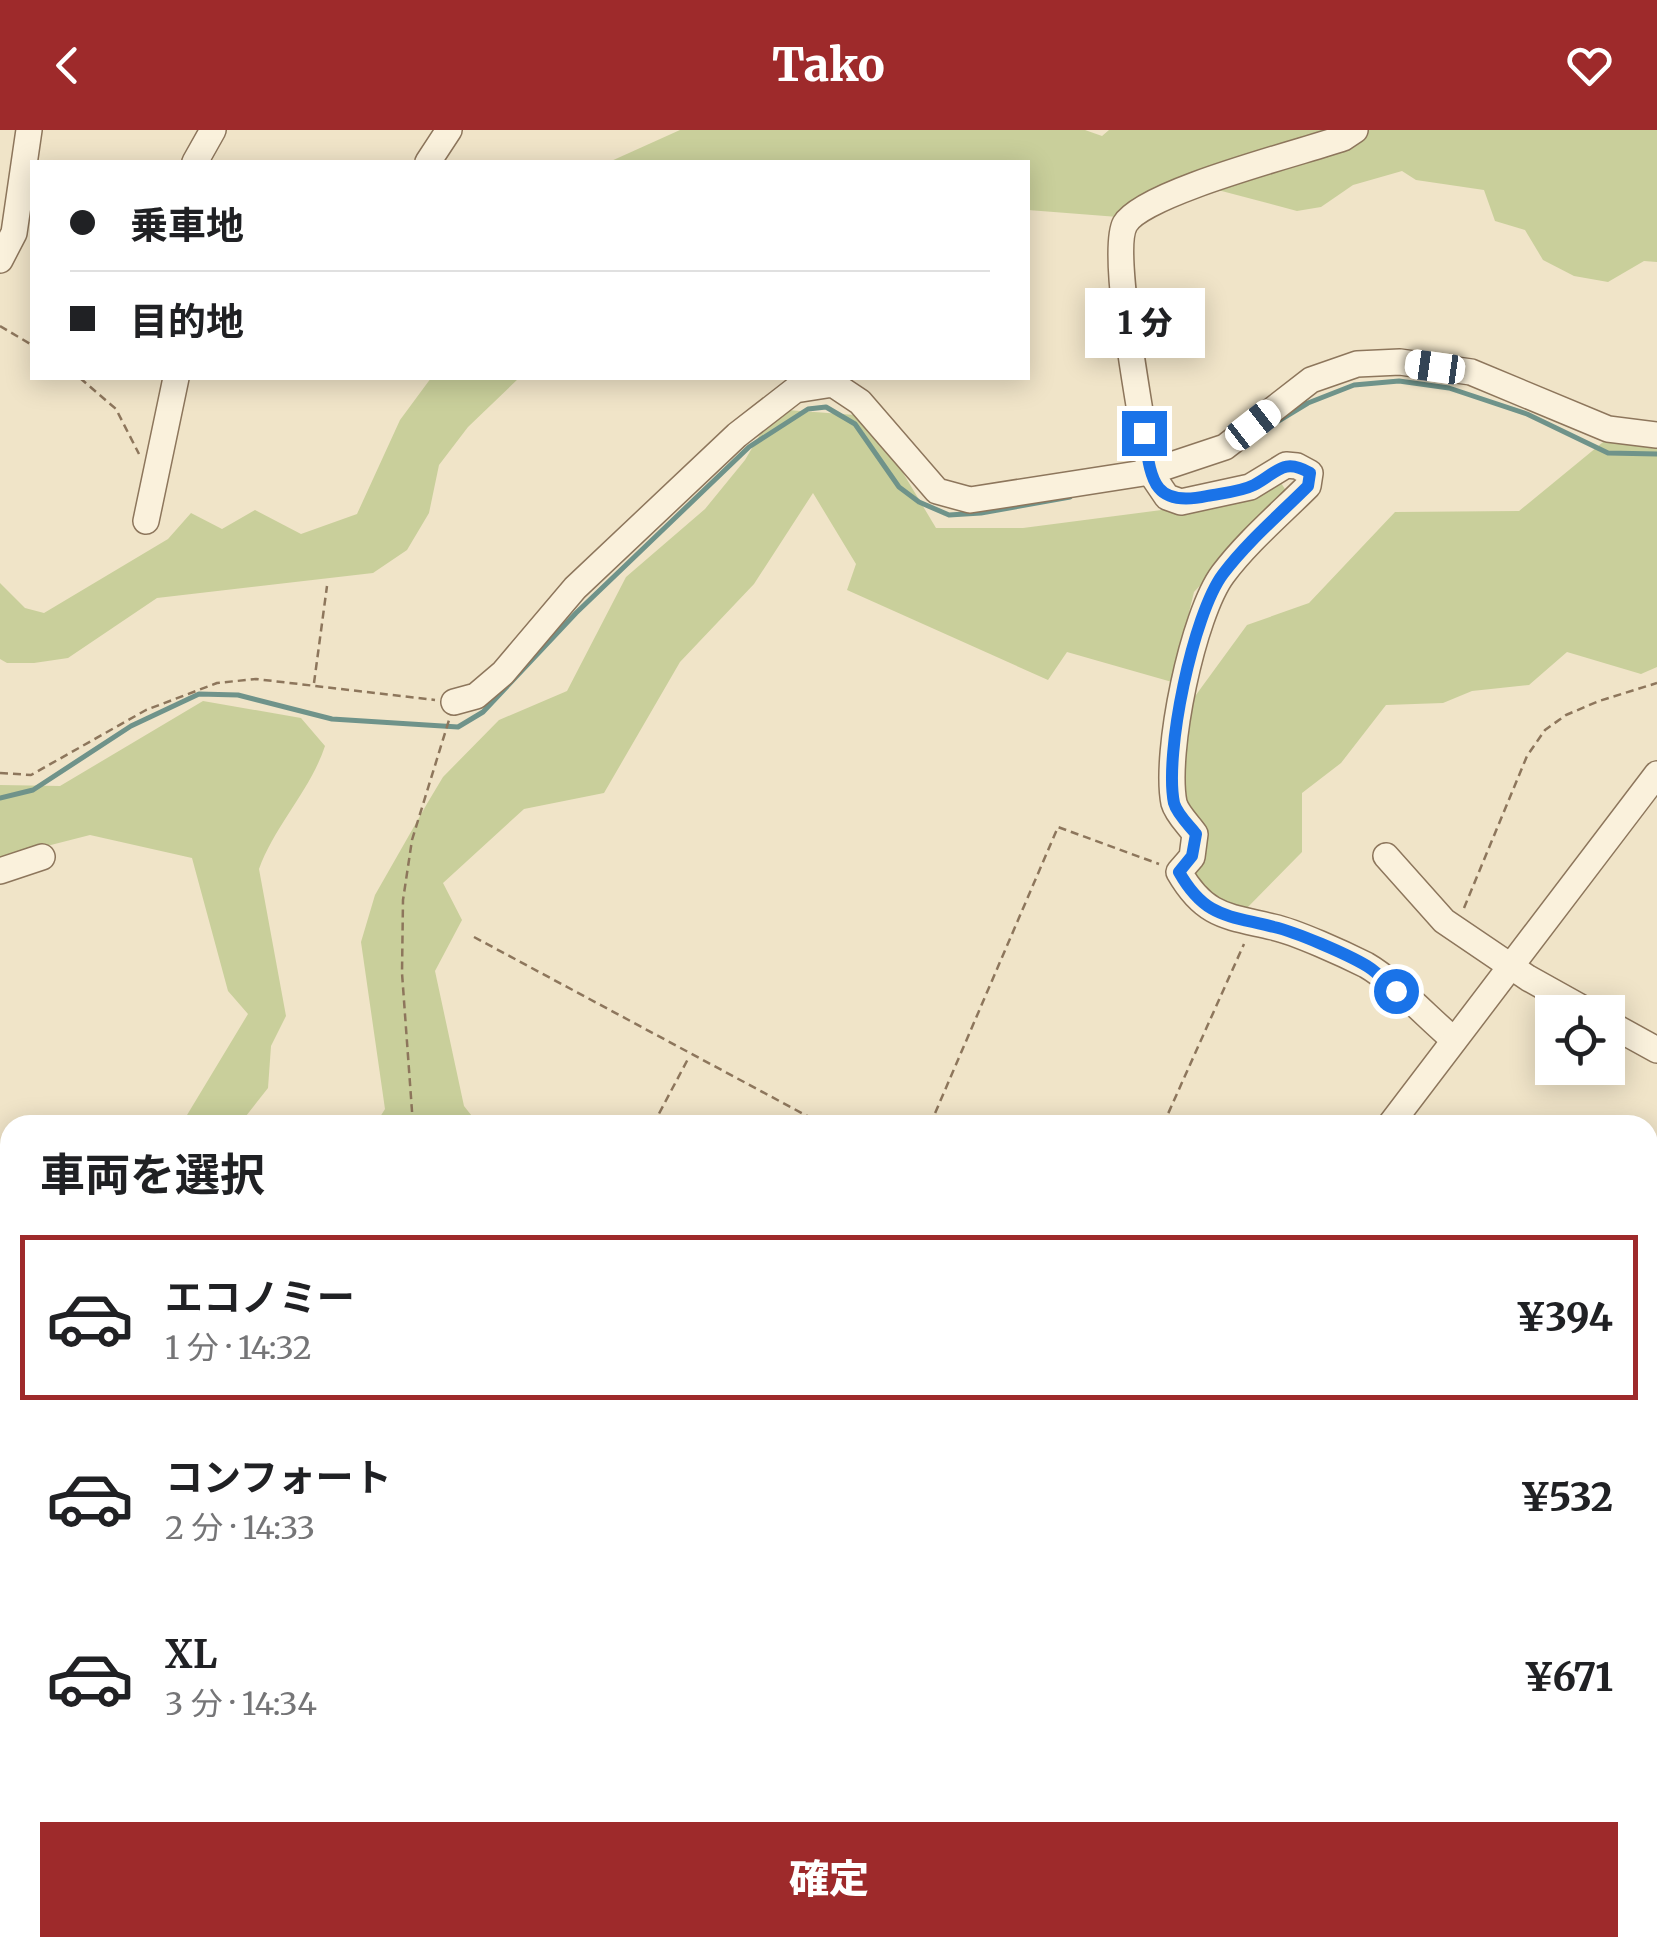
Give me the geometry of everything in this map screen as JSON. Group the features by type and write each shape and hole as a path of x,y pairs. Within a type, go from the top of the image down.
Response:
{"street":[{"path":"0,260 23,235 29,130"},
{"path":"196,160 213,130"},
{"path":"429,160 449,130"},
{"path":"1355,130 1343,138 1183,190 1147,206 1126,221 1120,240 1120,276 1150,472 1166,497 1180,502 1250,488 1286,465 1310,473 1308,486 1223,574 1198,624 1173,750 1174,806 1196,834 1192,856 1179,872 1190,892 1209,909 1252,924 1275,927 1368,966 1454,1040"},
{"path":"454,702 476,696 502,673 574,588 736,436 795,390 833,384 860,402 938,491 970,500 1150,472 1225,447 1310,380 1357,364 1400,362 1471,372 1608,429 1657,435"},
{"path":"146,521 176,380"},
{"path":"1398,1115 1657,774"},
{"path":"1386,856 1444,920 1560,995"},
{"path":"0,871 42,857"},
{"path":"1625,1032 1657,1050"}],"path":[{"path":"0,326 30,343"},
{"path":"82,380 116,410 153,482"},
{"path":"314,684 327,586"},
{"path":"0,773 31,775 146,710 216,683 256,679 454,702 412,840 403,900 402,973 412,1115"},
{"path":"1462,934 1464,909 1482,861 1527,756 1545,730 1599,700 1657,683"},
{"path":"934,1115 1058,827 1179,872"},
{"path":"1167,1115 1252,924"},
{"path":"474,937 805,1115"},
{"path":"658,1115 690,1055"}],"green space":[{"path":"680,130 1085,130 1102,136 1109,130 1657,130 1657,262 1644,261 1608,282 1574,276 1543,260 1525,230 1495,221 1484,190 1416,180 1402,171 1353,185 1321,207 1297,211 1214,189 1118,217 1030,210 1030,160 613,160"},
{"path":"430,380 517,380 468,427 439,465 429,513 407,550 373,573 157,598 68,658 34,663 7,663 0,659 0,583 25,608 44,613 168,539 191,513 222,529 255,510 301,534 357,514 400,420"},
{"path":"787,410 869,416 936,528 1023,528 1254,498 1281,483 1287,492 1194,592 1172,682 1067,652 1048,680 847,590 856,564 813,493 754,584 680,662 604,793 524,809 443,883 462,920 435,971 464,1106 471,1115 381,1115 385,1109 361,942 375,895 443,777 499,720 567,691 626,577 705,509 745,460 765,426"},
{"path":"1608,438 1657,441 1657,667 1641,674 1567,652 1529,685 1472,691 1443,703 1386,705 1341,763 1302,793 1302,852 1245,910 1215,899 1192,872 1183,779 1193,699 1247,625 1309,603 1395,512 1519,511"},
{"path":"203,701 301,718 325,746 259,869 286,1016 271,1046 268,1088 247,1115 187,1115 248,1014 228,991 192,858 90,835 0,858 0,785 60,786"}],"waterway":[{"path":"1275,423 1308,403 1354,385 1399,381 1449,388 1527,414 1608,453 1657,454"},
{"path":"0,798 33,790 131,726 199,694 238,695 332,719 458,727 483,712 576,613 749,447 808,409 826,407 855,424 899,487 919,502 949,515 1070,497"}],"route":[{"path":"1144,433 1150,472 1166,497 1180,502 1250,488 1286,465 1310,473 1308,486 1223,574 1198,624 1173,750 1174,806 1196,834 1192,856 1179,872 1190,892 1209,909 1252,924 1275,927 1368,966 1396,991"}]}
